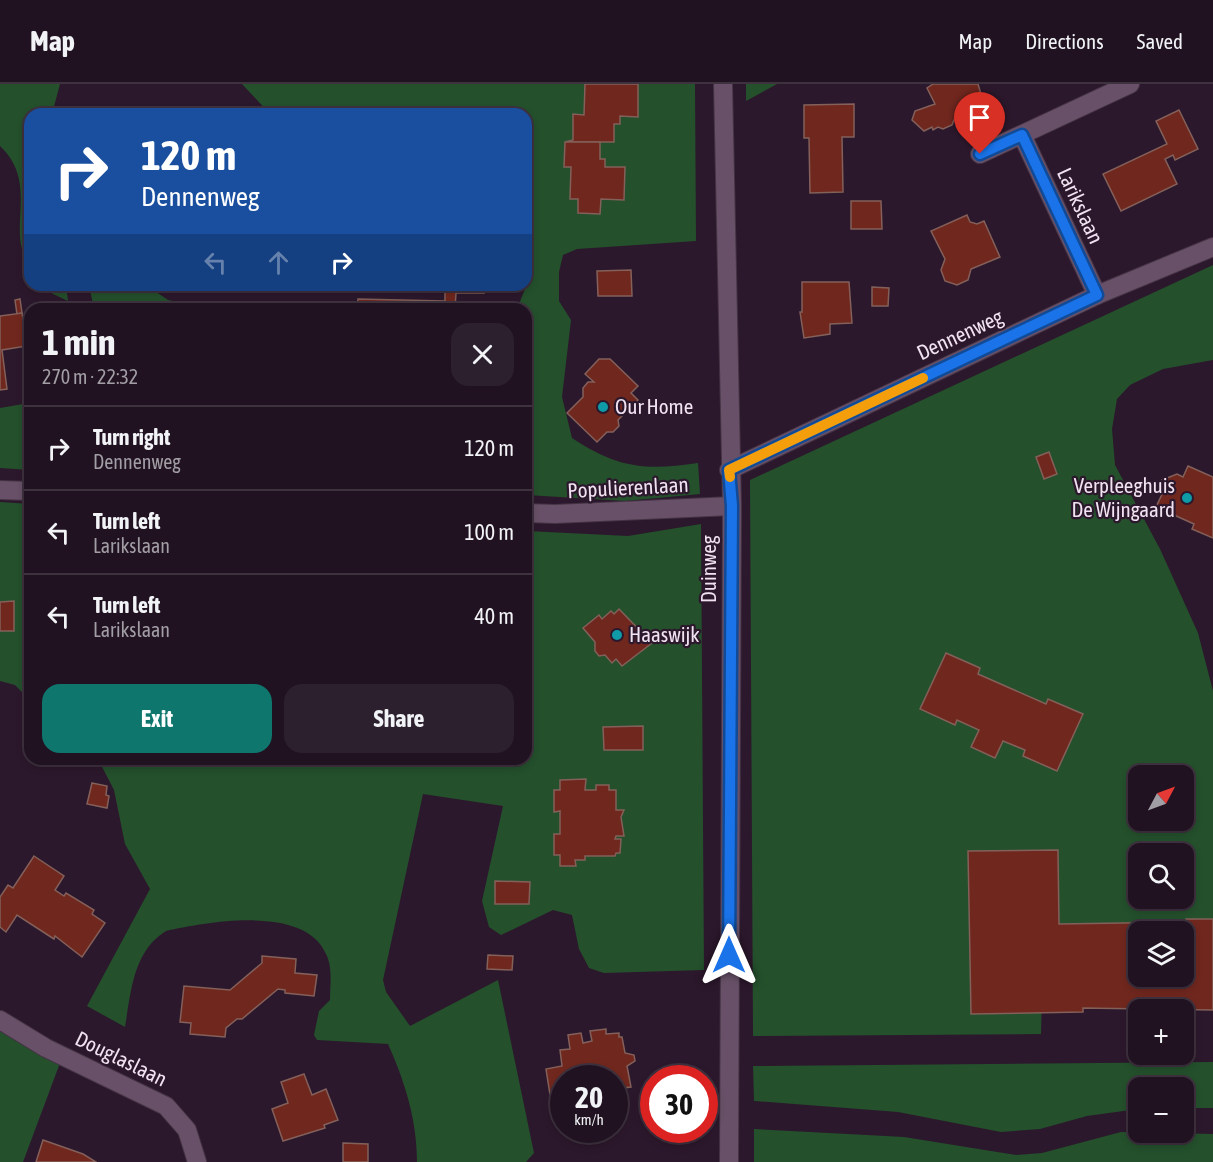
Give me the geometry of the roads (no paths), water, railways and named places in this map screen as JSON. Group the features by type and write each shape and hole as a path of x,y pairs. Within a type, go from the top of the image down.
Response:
{"street":[{"name":"Duinweg","path":"723,84 729,470 732,506 729,1162"},
{"path":"980,154 1130,84"},
{"name":"Larikslaan","path":"1022,135 1097,295"},
{"name":"Dennenweg","path":"729,470 1097,295 1213,247"},
{"path":"0,490 24,491"},
{"name":"Populierenlaan","path":"532,513 732,506"},
{"name":"Douglaslaan","path":"0,1020 46,1048 166,1106 187,1130 197,1162"}],"place":[{"name":"Our Home","path":"603,407"},
{"name":"Verpleeghuis De Wijngaard","path":"1187,498"},
{"name":"Haaswijk","path":"617,635"}]}
